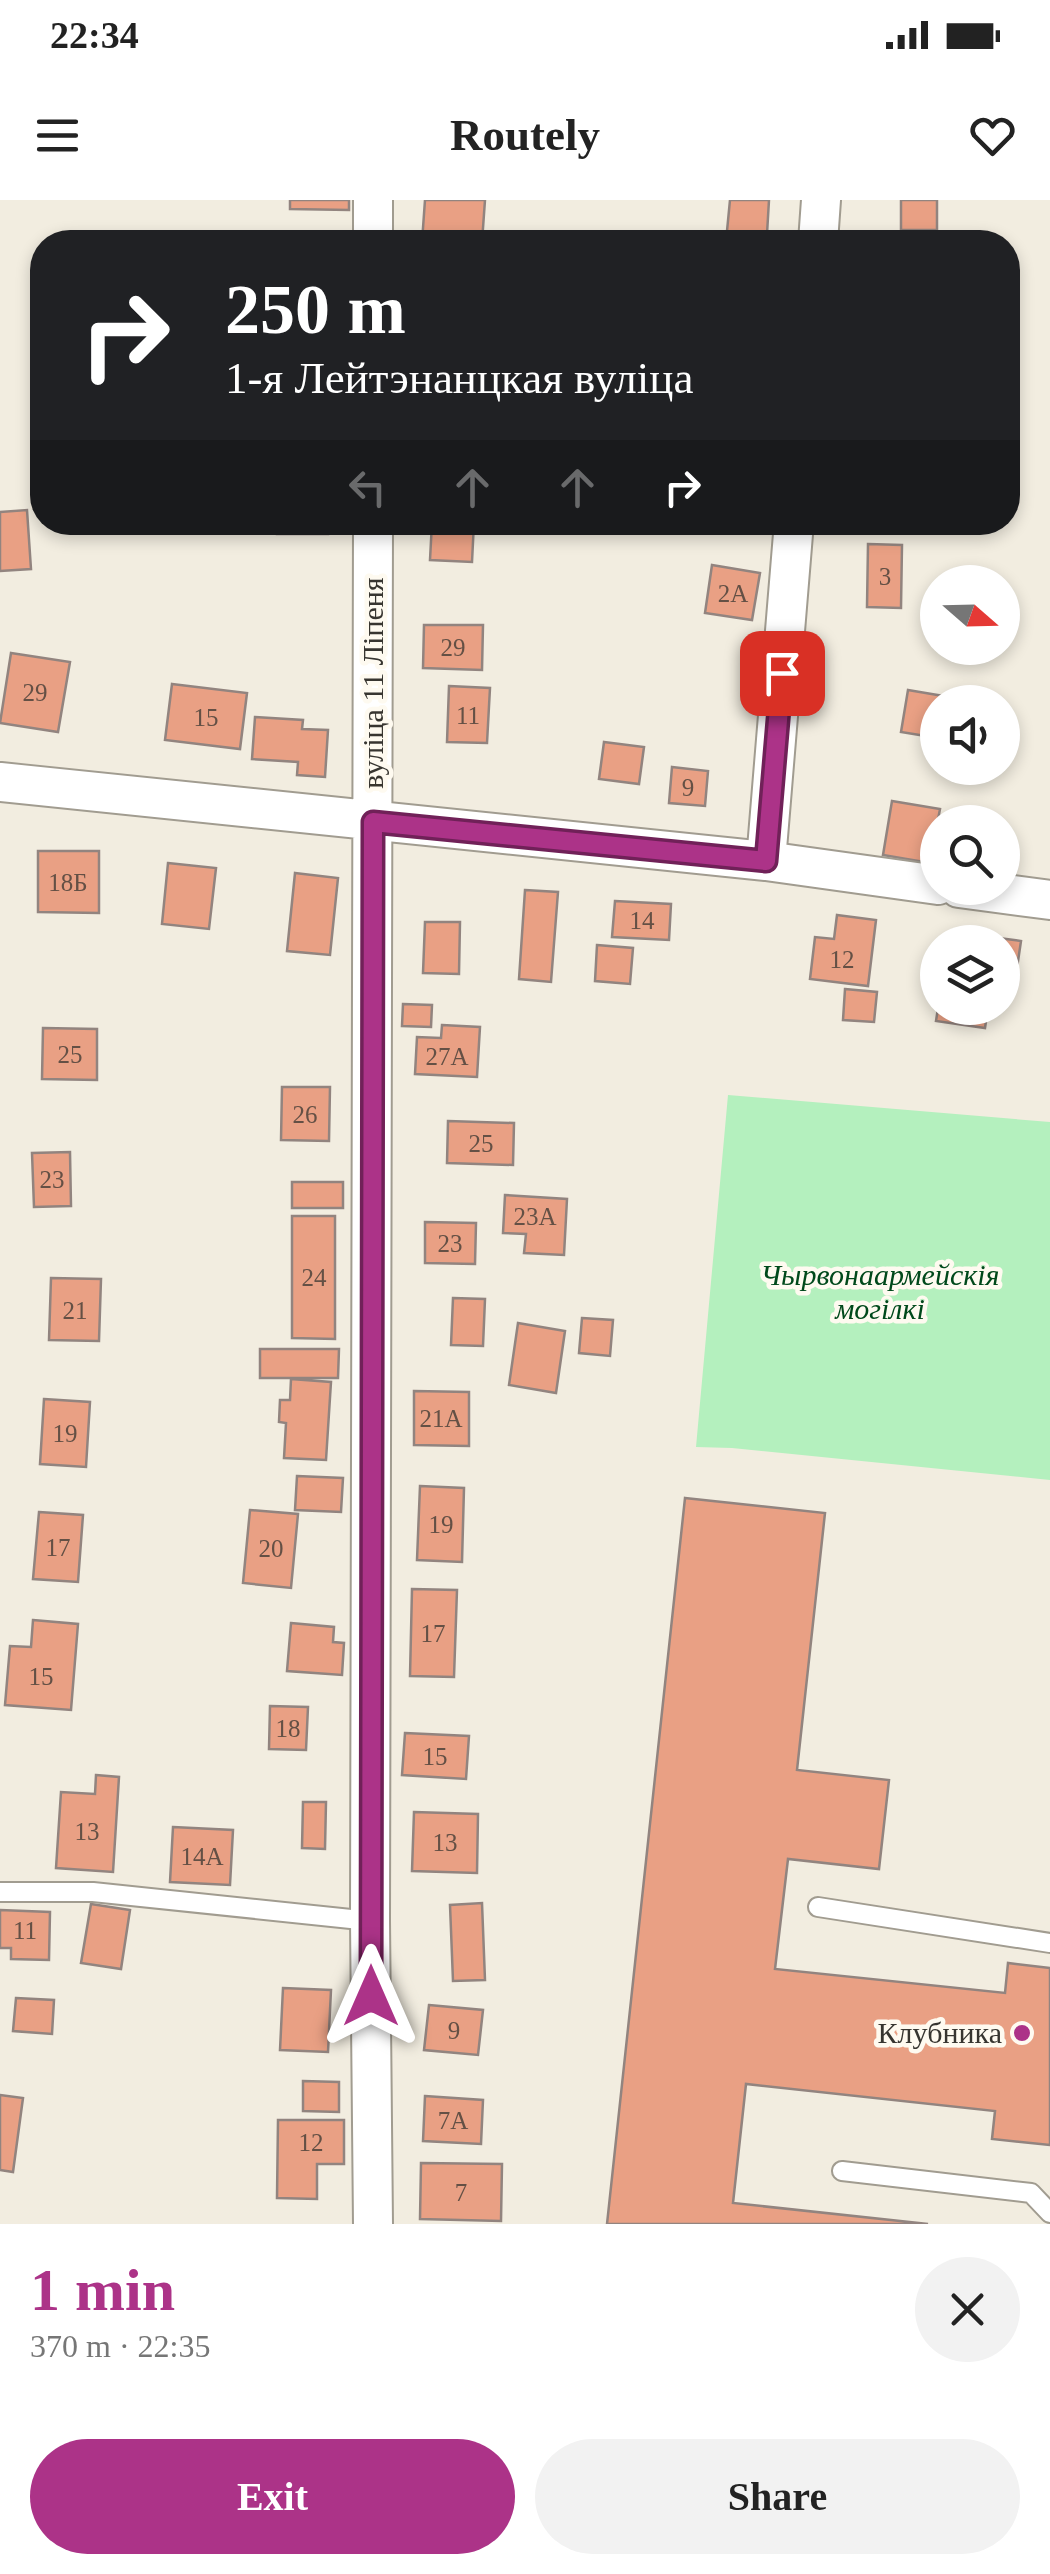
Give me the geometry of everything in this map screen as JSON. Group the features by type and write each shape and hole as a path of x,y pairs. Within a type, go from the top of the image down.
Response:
{"street":[{"path":"373,200 373,230"},
{"path":"819,230 821,200"},
{"name":"вуліца 11 Ліпеня","path":"373,535 373,2224"},
{"path":"766,861 793,535"},
{"path":"0,782 766,861 920,882"},
{"path":"1020,896 1050,900"}],"lane":[{"path":"0,1892 94,1892 370,1920"},
{"path":"818,1907 1050,1944"},
{"path":"842,2171 1031,2194 1050,2213"}],"green space":[{"name":"Чырвонаармейскія могілкі","path":"728,1095 1050,1122 1050,1480 696,1447"}],"building":[{"path":"290,200 349,200 349,210 290,209"},
{"path":"425,200 485,200 483,230 423,230"},
{"path":"730,200 769,200 767,230 727,230"},
{"path":"901,200 937,200 937,230 901,230"},
{"path":"27,510 31,569 0,571 0,512"},
{"path":"431,535 473,535 472,562 430,560"},
{"path":"868,544 902,545 901,608 867,607"},
{"path":"712,565 760,573 752,620 705,613"},
{"path":"424,625 483,625 482,670 423,668"},
{"path":"11,653 70,662 58,732 0,723"},
{"path":"172,684 247,693 240,749 165,740"},
{"path":"449,686 490,688 487,743 447,742"},
{"path":"908,690 920,692 920,735 901,732"},
{"path":"255,717 303,720 302,729 328,730 325,777 297,775 298,762 252,759"},
{"path":"604,742 644,747 639,784 599,779"},
{"path":"672,767 708,771 705,806 669,803"},
{"path":"892,801 920,806 920,861 883,855"},
{"path":"38,851 99,851 99,913 38,912"},
{"path":"168,863 216,868 209,929 162,924"},
{"path":"295,873 338,878 330,955 287,951"},
{"path":"525,890 558,892 551,982 519,979"},
{"path":"615,901 671,904 669,940 612,937"},
{"path":"837,915 876,920 868,986 810,979 815,937 834,939"},
{"path":"425,922 460,922 459,974 423,973"},
{"path":"597,945 633,948 630,984 595,981"},
{"path":"845,989 877,992 874,1022 843,1020"},
{"path":"403,1004 432,1005 431,1027 402,1026"},
{"path":"442,1025 480,1027 477,1077 415,1074 417,1037 441,1038"},
{"path":"43,1028 97,1029 97,1080 42,1079"},
{"path":"282,1087 330,1087 329,1141 281,1140"},
{"path":"448,1121 514,1123 513,1165 447,1163"},
{"path":"70,1152 71,1206 34,1207 32,1153"},
{"path":"292,1182 343,1182 343,1208 292,1208"},
{"path":"505,1195 567,1199 564,1255 524,1253 526,1234 503,1233"},
{"path":"292,1216 335,1216 335,1339 292,1338"},
{"path":"425,1222 476,1223 475,1264 425,1263"},
{"path":"51,1278 101,1279 99,1341 49,1340"},
{"path":"453,1298 485,1299 483,1346 451,1345"},
{"path":"582,1318 613,1320 610,1356 579,1353"},
{"path":"518,1323 565,1331 556,1393 509,1385"},
{"path":"260,1349 339,1349 338,1378 260,1378"},
{"path":"291,1379 331,1382 326,1460 284,1458 286,1423 279,1422 280,1400 290,1400"},
{"path":"414,1391 469,1392 469,1446 414,1445"},
{"path":"44,1399 90,1402 86,1467 40,1464"},
{"path":"297,1476 343,1478 341,1512 295,1510"},
{"path":"420,1486 464,1488 462,1562 417,1560"},
{"path":"685,1498 825,1513 797,1770 889,1780 879,1869 788,1859 775,1969 1005,1993 1008,1963 1050,1968 1050,2145 992,2139 995,2111 746,2084 733,2203 928,2224 607,2224"},
{"path":"250,1510 298,1514 291,1588 243,1583"},
{"path":"39,1512 83,1515 78,1582 33,1579"},
{"path":"412,1589 457,1590 454,1677 410,1676"},
{"path":"33,1620 78,1624 71,1710 5,1705 10,1646 31,1647"},
{"path":"291,1623 334,1627 333,1642 344,1643 342,1675 287,1671"},
{"path":"270,1706 308,1707 306,1750 269,1749"},
{"path":"405,1733 469,1736 466,1779 402,1775"},
{"path":"96,1775 119,1777 113,1872 56,1868 61,1792 95,1794"},
{"path":"303,1802 326,1802 325,1849 302,1848"},
{"path":"414,1812 478,1814 477,1873 412,1871"},
{"path":"173,1827 233,1830 230,1885 170,1882"},
{"path":"482,1903 485,1980 453,1981 450,1905"},
{"path":"91,1904 130,1910 121,1969 81,1963"},
{"path":"0,1910 50,1912 49,1960 11,1959 11,1948 0,1948"},
{"path":"283,1988 331,1990 328,2052 280,2050"},
{"path":"16,1998 54,2000 52,2034 13,2031"},
{"path":"429,2005 483,2010 478,2055 424,2050"},
{"path":"303,2081 339,2082 339,2112 303,2111"},
{"path":"0,2095 23,2098 13,2172 0,2170"},
{"path":"425,2096 483,2100 481,2144 423,2141"},
{"path":"278,2120 344,2120 344,2164 317,2164 317,2199 277,2198"},
{"path":"421,2163 502,2164 501,2221 420,2219"}],"place":[{"name":"Клубника","path":"1022,2033"}],"route":[{"path":"371,1996 373,822 766,861 782,673"}]}
